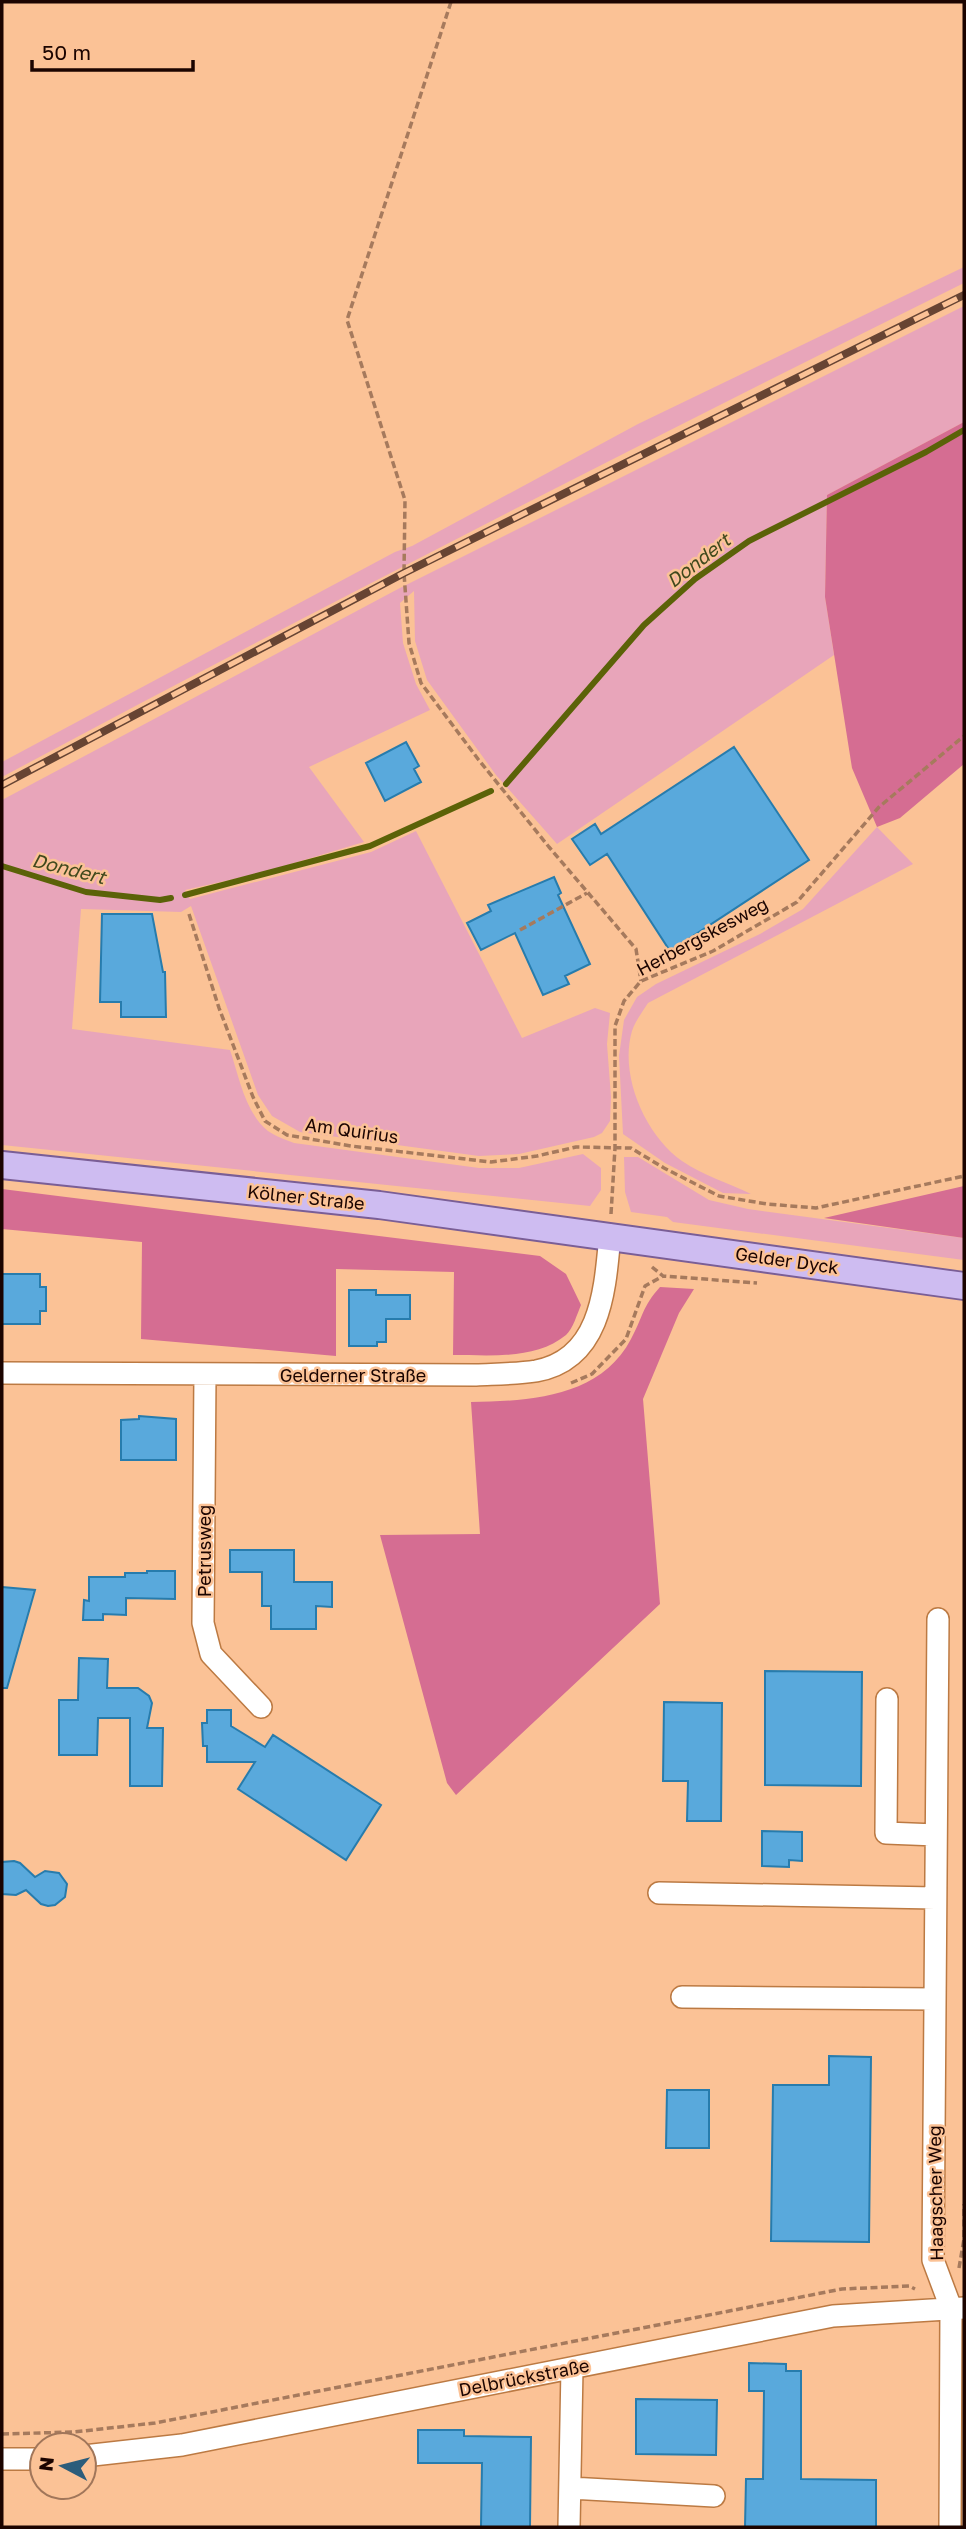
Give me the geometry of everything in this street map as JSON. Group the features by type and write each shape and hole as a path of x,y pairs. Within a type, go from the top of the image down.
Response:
{"main road":[{"name":"Kölner Straße","path":"2,1165 379,1205 610,1235"},
{"name":"Gelder Dyck","path":"610,1235 964,1286"}],"street":[{"name":"Gelderner Straße","path":"2,1373 477,1376 538,1370 559,1362 577,1349 592,1328 602,1305 610,1235"},
{"name":"Petrusweg","path":"205,1374 203,1623 211,1654 261,1707"},
{"name":"Haagscher Weg","path":"938,1619 933,2260 958,2308 950,2527"},
{"path":"887,1699 886,1833 936,1835"},
{"path":"659,1893 935,1898"},
{"path":"682,1997 934,1999"},
{"name":"Delbrückstraße","path":"98,2454 182,2445 833,2316 958,2308"},
{"path":"569,2527 572,2368"},
{"path":"2,2459 28,2459"},
{"path":"570,2488 714,2497"}],"path":[{"path":"451,2 347,320 405,500 404,573 409,643 421,682 478,759 636,949 640,981"},
{"name":"Herbergskesweg","path":"610,1235 615,1148 615,1026 625,1000 640,981 713,951 797,902 879,807 964,736"},
{"path":"520,930 587,893"},
{"name":"Am Quirius","path":"189,914 219,1008 253,1097 265,1121 287,1135 351,1146 491,1162 576,1147 631,1148 719,1196 816,1208 964,1176"},
{"path":"2,2434 74,2432 155,2423 842,2289 909,2286 958,2308 964,2204"}],"shaded area":[{"path":"964,267 964,283 481,526 2,777 2,762 395,552 412,546 638,424"},
{"path":"964,306 964,422 827,495 825,597 834,655 557,844 496,775 427,680 415,641 414,591 400,603 403,643 416,684 430,710 309,767 364,842 261,873 185,890 190,899 371,852 416,831 522,1038 595,1008 610,1013 607,1044 610,1121 602,1133 519,1154 479,1156 300,1132 272,1116 258,1095 191,906 181,912 81,909 72,1029 230,1050 248,1104 260,1123 268,1131 294,1143 479,1168 519,1168 583,1154 601,1168 601,1190 590,1206 2,1145 2,800 398,589"},
{"path":"964,422 964,764 900,818 877,827 852,768 825,597 827,495"},
{"path":"877,827 913,864 648,1003 632,1031 629,1066 632,1085 646,1120 657,1136 669,1150 690,1166 751,1194 723,1193 665,1163 623,1134 619,1056 624,1020 637,997 656,984 760,934 803,909"},
{"path":"624,1157 638,1157 709,1200 748,1209 964,1238 964,1260 673,1222 667,1217 631,1212 625,1192"},
{"path":"964,1186 964,1238 824,1218"},
{"path":"2,1189 540,1256 566,1274 581,1305 566,1335 541,1349 512,1354 453,1355 454,1272 336,1269 336,1356 141,1339 142,1242 2,1229"},
{"path":"660,1287 694,1289 679,1313 643,1399 660,1604 456,1795 447,1783 380,1535 480,1534 471,1402 539,1397 582,1385 601,1374 618,1359 631,1339 646,1306"}],"building":[{"path":"406,742 419,766 414,769 421,782 385,801 366,763"},
{"path":"734,747 809,860 670,951 607,854 590,865 572,839 595,824 601,834"},
{"path":"554,877 561,893 558,895 590,964 565,976 569,984 543,995 515,933 481,950 467,923 491,911 488,905"},
{"path":"102,914 152,914 165,972 166,1017 121,1017 121,1002 100,1002"},
{"path":"2,1274 40,1274 40,1287 46,1287 46,1311 40,1311 40,1324 2,1324"},
{"path":"349,1290 376,1290 376,1295 410,1295 410,1319 386,1319 386,1342 377,1342 377,1346 349,1346"},
{"path":"139,1416 176,1419 176,1460 121,1460 121,1420 139,1419"},
{"path":"230,1550 294,1550 294,1582 332,1582 332,1607 316,1606 316,1629 271,1629 271,1606 262,1606 262,1572 230,1572"},
{"path":"175,1571 175,1599 126,1598 126,1615 103,1614 103,1620 83,1620 84,1600 89,1601 89,1577 125,1577 125,1573"},
{"path":"2,1587 35,1590 7,1688 2,1688"},
{"path":"79,1658 108,1659 107,1688 138,1688 149,1696 152,1703 147,1728 163,1728 162,1786 130,1786 130,1718 98,1718 97,1755 59,1755 59,1700 78,1700"},
{"path":"765,1671 862,1672 861,1786 765,1785"},
{"path":"664,1702 722,1703 721,1821 687,1821 688,1781 663,1781"},
{"path":"207,1710 231,1710 231,1726 265,1747 273,1735 381,1805 346,1860 238,1789 255,1762 207,1762 202,1723 207,1723"},
{"path":"762,1831 802,1832 802,1861 789,1860 789,1867 762,1866"},
{"path":"14,1861 35,1877 45,1871 59,1873 67,1884 65,1897 55,1905 48,1906 41,1904 26,1890 16,1895 2,1894 2,1862"},
{"path":"829,2056 871,2057 869,2242 771,2241 773,2085 829,2085"},
{"path":"667,2090 709,2090 709,2148 666,2148"},
{"path":"749,2363 786,2364 786,2371 801,2371 801,2479 876,2480 876,2527 745,2527 746,2479 763,2479 764,2391 749,2391"},
{"path":"636,2399 717,2400 716,2455 636,2454"},
{"path":"418,2430 464,2430 464,2436 531,2437 530,2527 481,2527 482,2463 418,2463"}],"waterway":[{"name":"Dondert","path":"506,784 644,625 695,579 749,541 926,452 964,430"},
{"name":"Dondert","path":"185,895 370,846 491,791"},
{"name":"Dondert","path":"2,866 86,892 160,900 171,898"}],"railway":[{"path":"2,785 404,573 964,295"}]}
